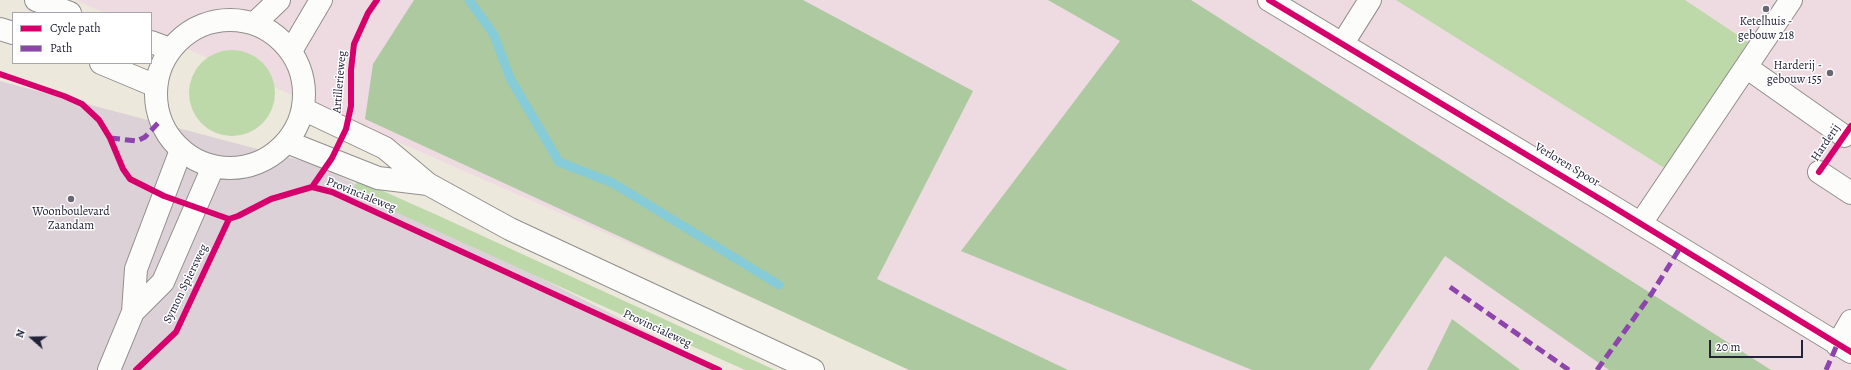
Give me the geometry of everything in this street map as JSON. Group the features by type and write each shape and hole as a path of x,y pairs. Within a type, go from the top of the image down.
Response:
{"street":[{"path":"36,0 67,12"},
{"path":"255,23 280,0"},
{"path":"291,50 321,0"},
{"name":"Verloren Spoor","path":"1269,0 1641,224 1844,349"},
{"path":"1343,44 1370,0"},
{"path":"1641,224 1791,0"},
{"path":"236,19 255,23 275,34 291,50 301,69 305,89 303,109 297,127 287,142 272,156 254,165 234,169 213,167 196,160 181,150 169,137 160,121 157,110 156,86 161,66 161,45 184,35 199,26 212,22 236,19"},
{"path":"0,28 12,33"},
{"path":"103,64 156,86"},
{"path":"1746,68 1844,136"},
{"name":"Provincialeweg","path":"303,109 385,148 428,184 510,229 813,370"},
{"name":"Provincialeweg","path":"287,142 378,178 428,184"},
{"name":"Symon Spiersweg","path":"109,370 133,312 136,268 181,150"},
{"name":"Symon Spiersweg","path":"133,312 163,282 213,167"},
{"name":"Harderij","path":"1819,172 1851,193"},
{"path":"1844,349 1851,321"}],"shaded area":[{"path":"75,0 1851,0 1851,370 916,370 152,33 152,12 103,12"},
{"path":"0,81 318,165 722,370 0,370"}],"green space":[{"path":"414,0 803,0 973,91 877,279 1068,370 909,370 365,119 373,64"},
{"path":"1048,0 1191,0 1771,370 1609,370 1445,256 1369,370 1252,370 961,251 1120,41"},
{"path":"1396,0 1685,0 1748,42 1666,169"},
{"path":"232,50 248,53 256,57 268,69 272,77 275,93 272,109 268,117 256,129 248,133 232,136 216,133 208,129 196,117 192,109 189,93 192,77 196,69 208,57 216,53"},
{"path":"358,180 775,370 745,370 354,193 353,189"},
{"path":"1452,319 1519,369 1520,370 1427,370"}],"waterway":[{"path":"469,0 494,35 510,78 559,162 613,183 779,285"}],"marked path":[{"path":"110,138 137,141 145,137 160,121"},
{"path":"1597,370 1652,293 1680,248"},
{"path":"1450,287 1569,370"},
{"path":"1826,370 1837,345"}],"cycle path":[{"name":"Artillerieweg","path":"312,187 332,158 346,129 351,106 351,70 354,44 368,13 377,0"},
{"path":"1269,0 1851,352"},
{"path":"0,74 64,96 82,104 99,120 110,138 123,169 130,179 164,196 229,219 271,199 312,187 332,192 719,370"},
{"path":"1819,172 1851,126"},
{"path":"136,370 176,332 229,219"}],"place":[{"name":"Ketelhuis - gebouw 218","path":"1766,9"},
{"name":"Harderij - gebouw 155","path":"1830,73"},
{"name":"Woonboulevard Zaandam","path":"71,199"}]}
